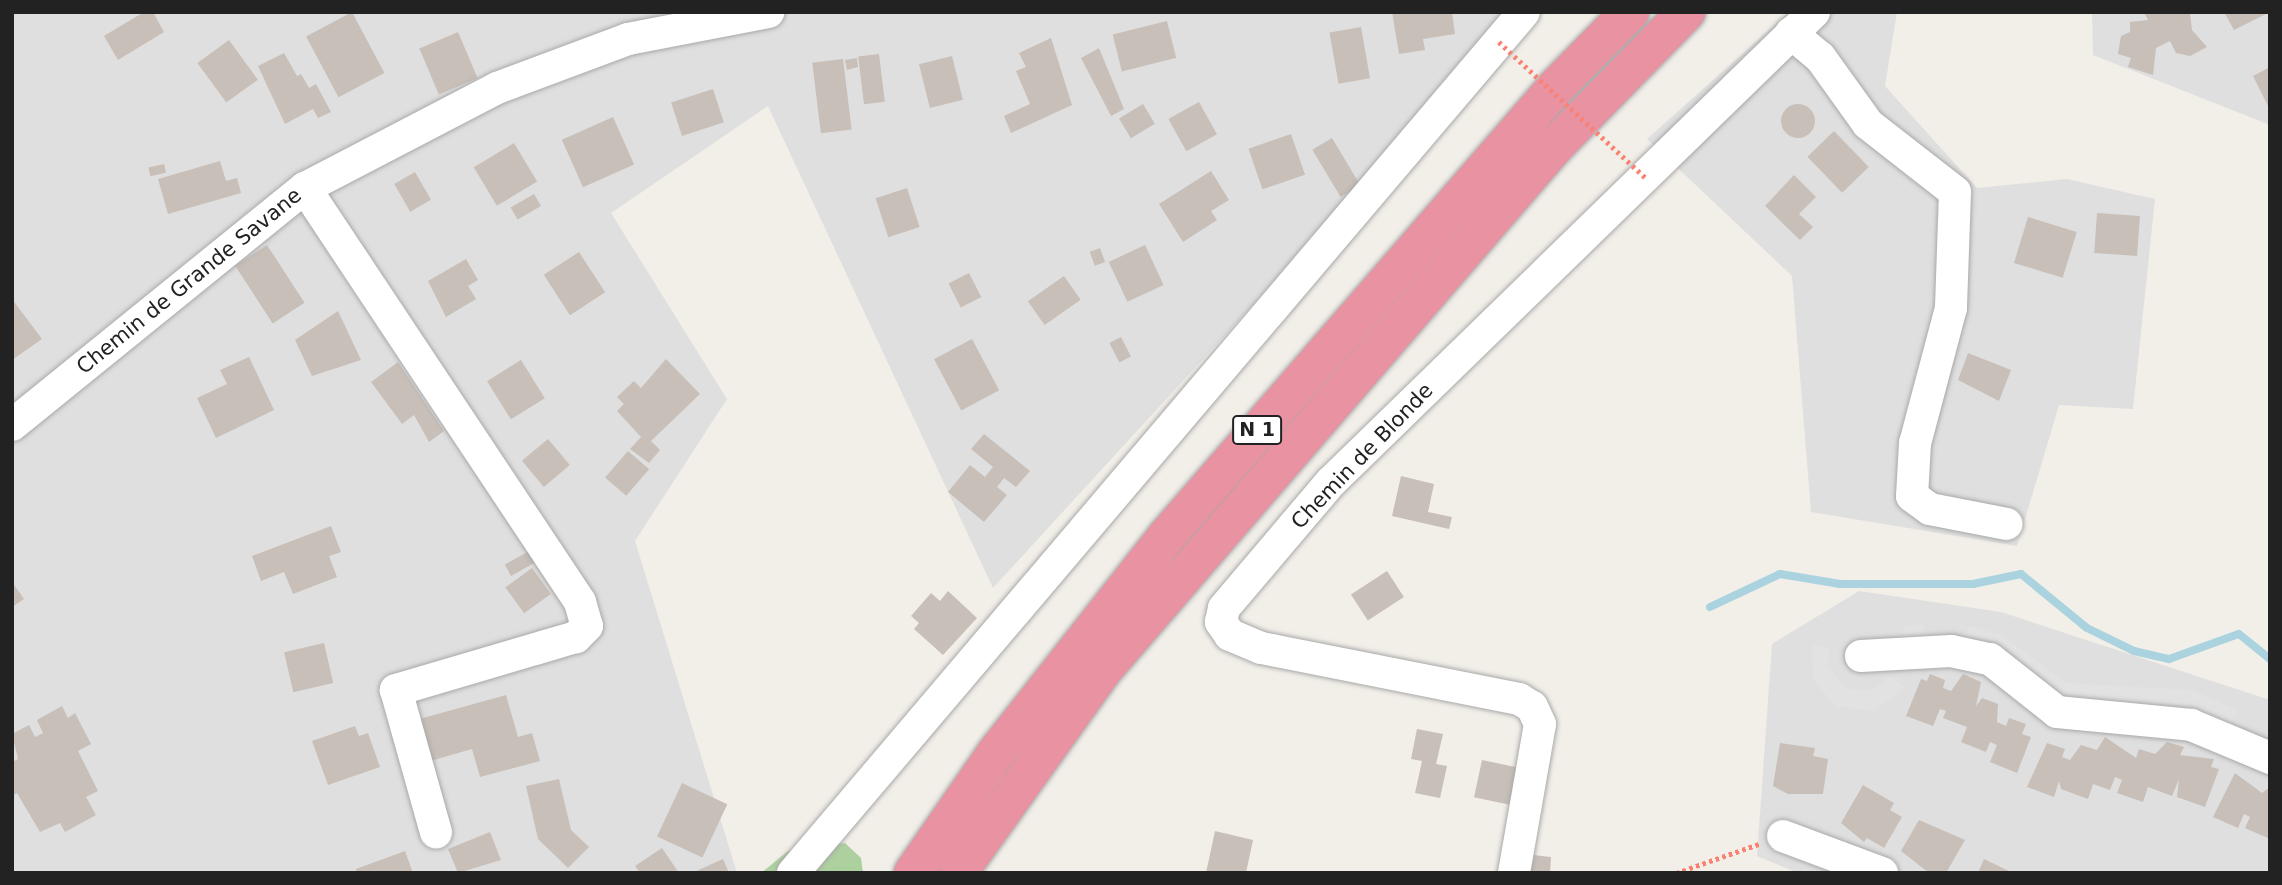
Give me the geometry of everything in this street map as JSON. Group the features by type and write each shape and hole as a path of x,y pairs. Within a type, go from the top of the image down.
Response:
{"highway":[{"name":"N 1","path":"913,873 996,753 1166,537 1557,86 1630,12"},
{"name":"N 1","path":"958,873 1102,671 1554,147 1686,12"}],"street":[{"name":"Chemin de Grande Savane","path":"12,425 305,188 497,88 628,39 768,12"},
{"path":"793,873 1524,12"},
{"name":"Chemin de Blonde","path":"1514,873 1540,724 1532,707 1519,699 1261,648 1230,635 1221,622 1224,608 1331,482 1647,178 1814,12"},
{"path":"1791,33 1820,57 1868,124 1955,192 1951,308 1915,443 1912,496 1930,509 2007,524"},
{"path":"305,188 580,602 587,626 576,637 396,690 436,832"},
{"path":"1861,656 1951,651 1990,659 2057,712 2190,725 2270,758"},
{"path":"1783,836 1882,873"}],"path":[{"path":"1499,42 1647,178"},
{"path":"1676,873 1783,836"}],"shaded area":[{"path":"12,12 1521,12 993,588 768,106 611,213 727,399 635,541 737,873 12,873"},
{"path":"1789,12 1897,12 1885,86 1977,188 2067,179 2155,199 2133,409 2059,405 2017,546 1811,512 1792,276 1647,139"},
{"path":"2092,12 2270,12 2270,125 2093,55"},
{"path":"1859,591 2001,612 2270,700 2270,873 1798,873 1757,856 1772,644"},
{"path":"1923,625 1924,634 1967,635 1968,626 2000,634 2066,683 2193,690 2238,711 2230,726 2181,705 2077,703 1905,647 1903,627"},
{"path":"1812,645 1829,648 1828,667 1846,689 1873,690 1890,676 1905,687 1874,711 1836,706 1813,680"}],"green space":[{"path":"845,843 861,858 863,873 761,873 788,851"}],"building":[{"path":"144,12 153,12 164,32 118,60 104,36"},
{"path":"352,12 384,73 338,97 306,36"},
{"path":"1392,12 1452,12 1455,34 1423,39 1425,50 1399,54"},
{"path":"2144,12 2190,14 2192,30 2207,47 2190,56 2176,53 2170,41 2156,48 2153,75 2128,67 2131,58 2118,54 2121,36 2130,32 2130,22 2148,20"},
{"path":"2224,12 2270,12 2234,30"},
{"path":"1167,21 1176,58 1122,71 1113,35"},
{"path":"1361,27 1370,78 1339,84 1329,33"},
{"path":"458,32 478,78 439,94 419,48"},
{"path":"1051,38 1072,105 1011,133 1004,116 1030,104 1016,71 1026,67 1019,53"},
{"path":"229,40 258,80 226,103 197,63"},
{"path":"1099,48 1124,109 1111,116 1081,58"},
{"path":"284,53 297,76 301,74 309,88 316,84 331,112 318,118 313,109 285,124 258,66"},
{"path":"879,54 885,102 864,104 858,57"},
{"path":"952,56 963,100 930,108 919,64"},
{"path":"857,58 858,67 847,70 845,60"},
{"path":"843,59 852,129 821,133 812,63"},
{"path":"2270,67 2270,110 2253,76"},
{"path":"713,89 724,122 682,136 671,103"},
{"path":"1199,102 1217,134 1186,151 1168,119"},
{"path":"1143,104 1155,124 1131,138 1119,118"},
{"path":"1798,104 1810,109 1815,121 1810,133 1798,138 1786,133 1781,121 1786,109"},
{"path":"613,117 634,165 583,187 562,140"},
{"path":"1834,131 1869,167 1842,193 1807,157"},
{"path":"1291,134 1305,175 1262,189 1248,149"},
{"path":"1332,138 1360,185 1341,197 1312,150"},
{"path":"514,143 537,182 497,206 474,167"},
{"path":"220,161 226,181 237,178 241,193 168,214 158,179"},
{"path":"164,164 166,173 150,176 148,168"},
{"path":"1211,171 1229,200 1211,211 1217,220 1183,242 1159,204"},
{"path":"415,172 431,200 410,212 394,184"},
{"path":"1794,175 1816,197 1799,214 1813,227 1800,240 1765,206"},
{"path":"907,188 920,227 888,237 876,198"},
{"path":"534,194 541,206 518,220 511,208"},
{"path":"2097,213 2140,216 2137,256 2094,253"},
{"path":"2028,217 2077,232 2063,278 2014,263"},
{"path":"267,245 305,303 273,324 235,266"},
{"path":"1145,245 1164,285 1127,302 1109,262"},
{"path":"1100,248 1105,262 1095,266 1090,252"},
{"path":"579,252 605,292 570,315 544,275"},
{"path":"466,259 478,280 468,286 476,299 446,317 428,281"},
{"path":"969,273 981,297 961,307 949,283"},
{"path":"1064,276 1081,300 1045,325 1028,301"},
{"path":"12,299 42,339 12,360"},
{"path":"338,311 361,360 312,376 295,340"},
{"path":"1121,337 1131,357 1119,363 1109,343"},
{"path":"972,339 999,390 961,410 934,359"},
{"path":"1968,353 2011,370 1999,401 1958,380"},
{"path":"249,357 274,410 216,438 197,398 227,384 220,370"},
{"path":"666,359 700,394 651,441 660,450 649,463 630,449 641,437 617,411 624,404 617,397 634,381 641,388"},
{"path":"521,360 545,398 511,419 487,381"},
{"path":"398,362 444,431 429,442 414,415 402,424 371,382"},
{"path":"984,434 1030,471 1016,487 1004,478 997,487 1007,495 984,522 948,492 970,465 985,477 993,467 971,449"},
{"path":"548,439 570,465 544,487 522,461"},
{"path":"628,451 649,469 626,496 605,477"},
{"path":"1401,476 1434,484 1428,512 1452,517 1449,529 1392,516"},
{"path":"331,526 341,552 329,556 337,577 293,594 284,572 261,581 252,556"},
{"path":"531,550 537,561 511,576 505,565"},
{"path":"532,568 551,594 524,613 505,587"},
{"path":"1387,571 1404,597 1368,620 1351,594"},
{"path":"12,582 24,599 12,607"},
{"path":"948,591 977,618 943,655 914,629 919,623 911,616 931,593 940,601"},
{"path":"324,643 333,683 293,692 284,652"},
{"path":"1930,674 1945,680 1943,688 1951,691 1963,674 1981,682 1976,706 1982,698 1998,704 1997,722 2006,726 2009,718 2026,724 2022,734 2031,737 2017,773 1990,762 1997,745 1990,742 1986,752 1961,742 1967,727 1943,718 1946,711 1940,709 1933,726 1906,716 1921,679 1927,681"},
{"path":"506,695 518,737 532,733 540,761 480,777 472,749 427,762 416,720"},
{"path":"62,706 68,718 75,713 91,744 78,751 98,791 86,797 96,815 65,832 60,823 40,832 17,793 12,796 12,762 18,759 12,734 29,725 35,737 43,733 37,720"},
{"path":"355,726 359,736 368,733 380,767 328,785 312,741"},
{"path":"1417,729 1443,734 1436,764 1447,766 1440,798 1415,793 1422,761 1411,759"},
{"path":"2105,737 2136,758 2139,749 2155,754 2167,742 2184,747 2180,755 2214,759 2211,767 2219,769 2205,807 2177,797 2179,779 2172,796 2148,787 2143,802 2117,793 2122,780 2115,777 2110,790 2093,784 2088,799 2061,789 2059,781 2054,797 2027,787 2047,743 2065,749 2062,757 2070,760 2081,745 2097,750"},
{"path":"1780,743 1815,748 1813,756 1828,759 1823,794 1788,794 1773,786"},
{"path":"1482,760 1521,768 1513,805 1474,797"},
{"path":"2235,773 2262,793 2270,787 2270,839 2245,828 2250,817 2244,814 2238,828 2213,817"},
{"path":"559,779 571,830 589,847 568,868 538,839 526,786"},
{"path":"682,783 727,804 702,858 657,836"},
{"path":"1863,785 1894,803 1890,810 1902,817 1884,848 1867,838 1864,842 1841,823"},
{"path":"1919,820 1965,840 1946,873 1929,873 1901,851"},
{"path":"1215,831 1253,840 1246,873 1206,873"},
{"path":"490,832 501,860 458,873 448,849"},
{"path":"662,848 679,873 640,873 635,866"},
{"path":"405,851 413,873 357,873 356,869"},
{"path":"1523,854 1551,857 1550,873 1521,873"},
{"path":"723,859 729,873 692,873"},
{"path":"1984,859 2013,873 1978,873"}],"waterway":[{"path":"1710,607 1780,574 1840,584 1973,584 2021,574 2087,628 2134,651 2169,659 2239,634 2270,659"}]}
